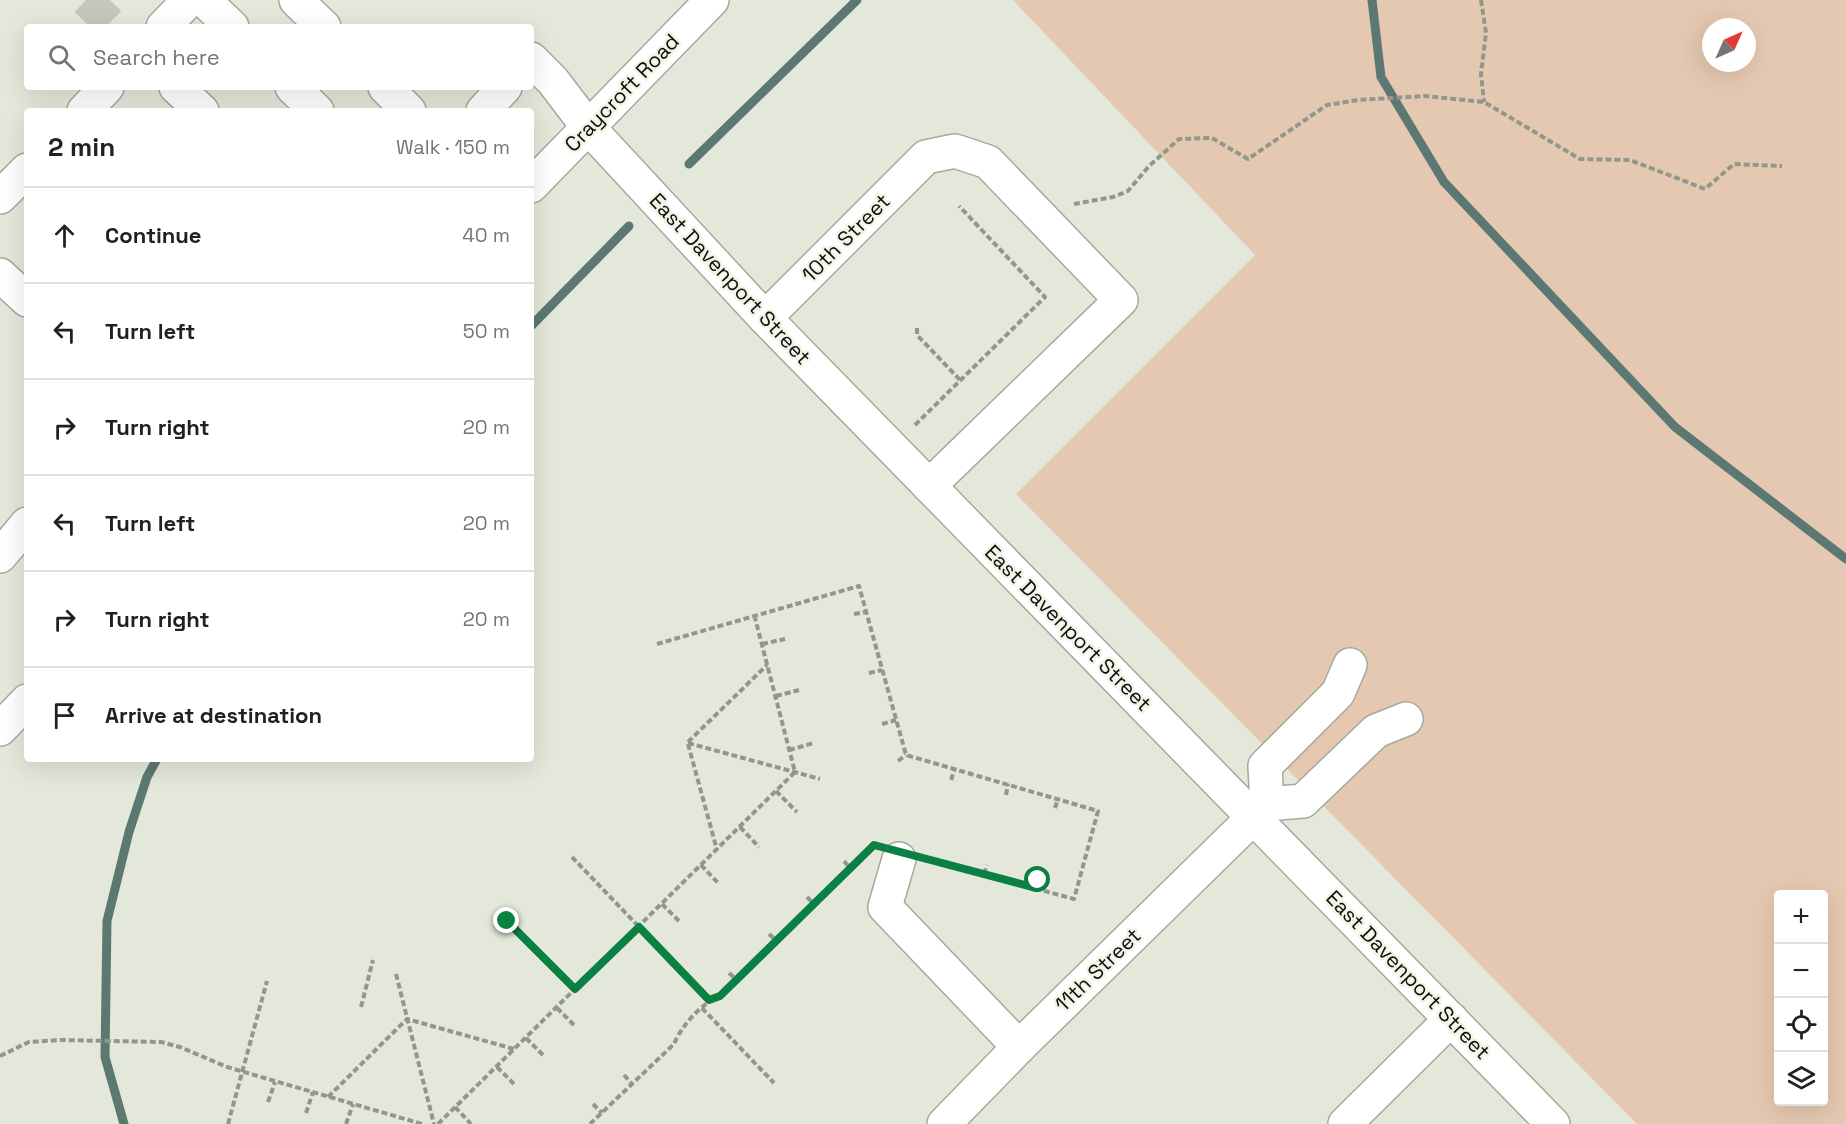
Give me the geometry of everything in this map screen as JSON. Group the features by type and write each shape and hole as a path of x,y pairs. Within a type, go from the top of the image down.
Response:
{"street":[{"path":"166,24 189,0"},
{"path":"204,0 229,24"},
{"path":"296,0 321,24"},
{"name":"Craycroft Road","path":"534,183 712,0"},
{"name":"East Davenport Street","path":"534,62 553,81 588,127 765,318 929,486 1261,810 1451,1019 1553,1124"},
{"path":"179,90 199,108"},
{"path":"295,90 314,108"},
{"path":"388,90 406,108"},
{"path":"486,108 502,90"},
{"name":"10th Street","path":"765,318 926,157 955,151 988,162 1120,300 929,486"},
{"path":"0,197 24,173"},
{"path":"0,274 24,297"},
{"path":"0,556 24,528"},
{"path":"1350,665 1338,693 1265,766 1261,810 1303,801 1376,731 1406,719"},
{"path":"0,729 24,704"},
{"name":"11th Street","path":"944,1124 1019,1047 1261,810"},
{"path":"911,859 885,907 1019,1047"},
{"path":"1345,1124 1451,1019"}],"path":[{"path":"1481,0 1486,33 1481,74 1484,102"},
{"path":"1069,205 1128,192 1149,166 1179,139 1212,138 1248,159 1327,105 1358,100 1425,96 1484,102 1581,159 1630,160 1705,189 1734,164 1782,166"},
{"path":"891,448 1045,297 958,206"},
{"path":"917,328 917,335 960,380"},
{"path":"657,644 859,586 906,755"},
{"path":"854,614 866,612"},
{"path":"755,618 795,772"},
{"path":"762,645 785,639"},
{"path":"688,743 767,665"},
{"path":"869,673 882,670"},
{"path":"776,696 800,690"},
{"path":"882,724 896,720"},
{"path":"789,750 814,742"},
{"path":"688,743 820,779"},
{"path":"688,743 717,850"},
{"path":"898,761 906,755"},
{"path":"906,755 1098,811 1074,899 984,874 911,859"},
{"path":"951,780 955,768"},
{"path":"438,1124 795,772"},
{"path":"1005,795 1008,784"},
{"path":"776,791 797,812"},
{"path":"1055,808 1058,799"},
{"path":"740,827 759,848"},
{"path":"590,1124 674,1044 679,1032 709,1000 720,996 867,853"},
{"path":"572,857 709,1000"},
{"path":"844,861 851,869"},
{"path":"701,865 719,884"},
{"path":"984,874 987,865"},
{"path":"1036,888 1038,880"},
{"path":"807,897 814,904"},
{"path":"662,904 679,921"},
{"path":"507,921 575,989"},
{"path":"769,934 777,941"},
{"path":"361,1007 373,960"},
{"path":"729,973 737,980"},
{"path":"396,974 434,1124"},
{"path":"228,1124 267,981"},
{"path":"557,1008 575,1026"},
{"path":"702,1008 774,1083"},
{"path":"407,1019 515,1049"},
{"path":"328,1097 407,1019"},
{"path":"526,1038 544,1056"},
{"path":"0,1056 29,1042 61,1040 160,1042 180,1047 226,1067 404,1121 422,1124"},
{"path":"497,1067 514,1084"},
{"path":"624,1075 632,1084"},
{"path":"268,1102 275,1082"},
{"path":"306,1113 313,1092"},
{"path":"346,1124 353,1104"},
{"path":"593,1104 602,1113"},
{"path":"455,1107 471,1124"}],"shaded area":[{"path":"1013,0 1846,0 1846,1124 1637,1124 1016,494 1255,255"}],"waterway":[{"path":"689,164 857,0"},
{"path":"1372,0 1381,77 1444,182 1675,427 1846,559"},
{"path":"534,323 629,226"},
{"path":"124,1124 105,1057 107,921 129,832 147,777 155,762"}],"tunnel":[{"path":"86,0 111,24"}],"route":[{"path":"507,921 575,989 639,927 709,1000 720,996 874,845 1036,888 1038,880"}]}
